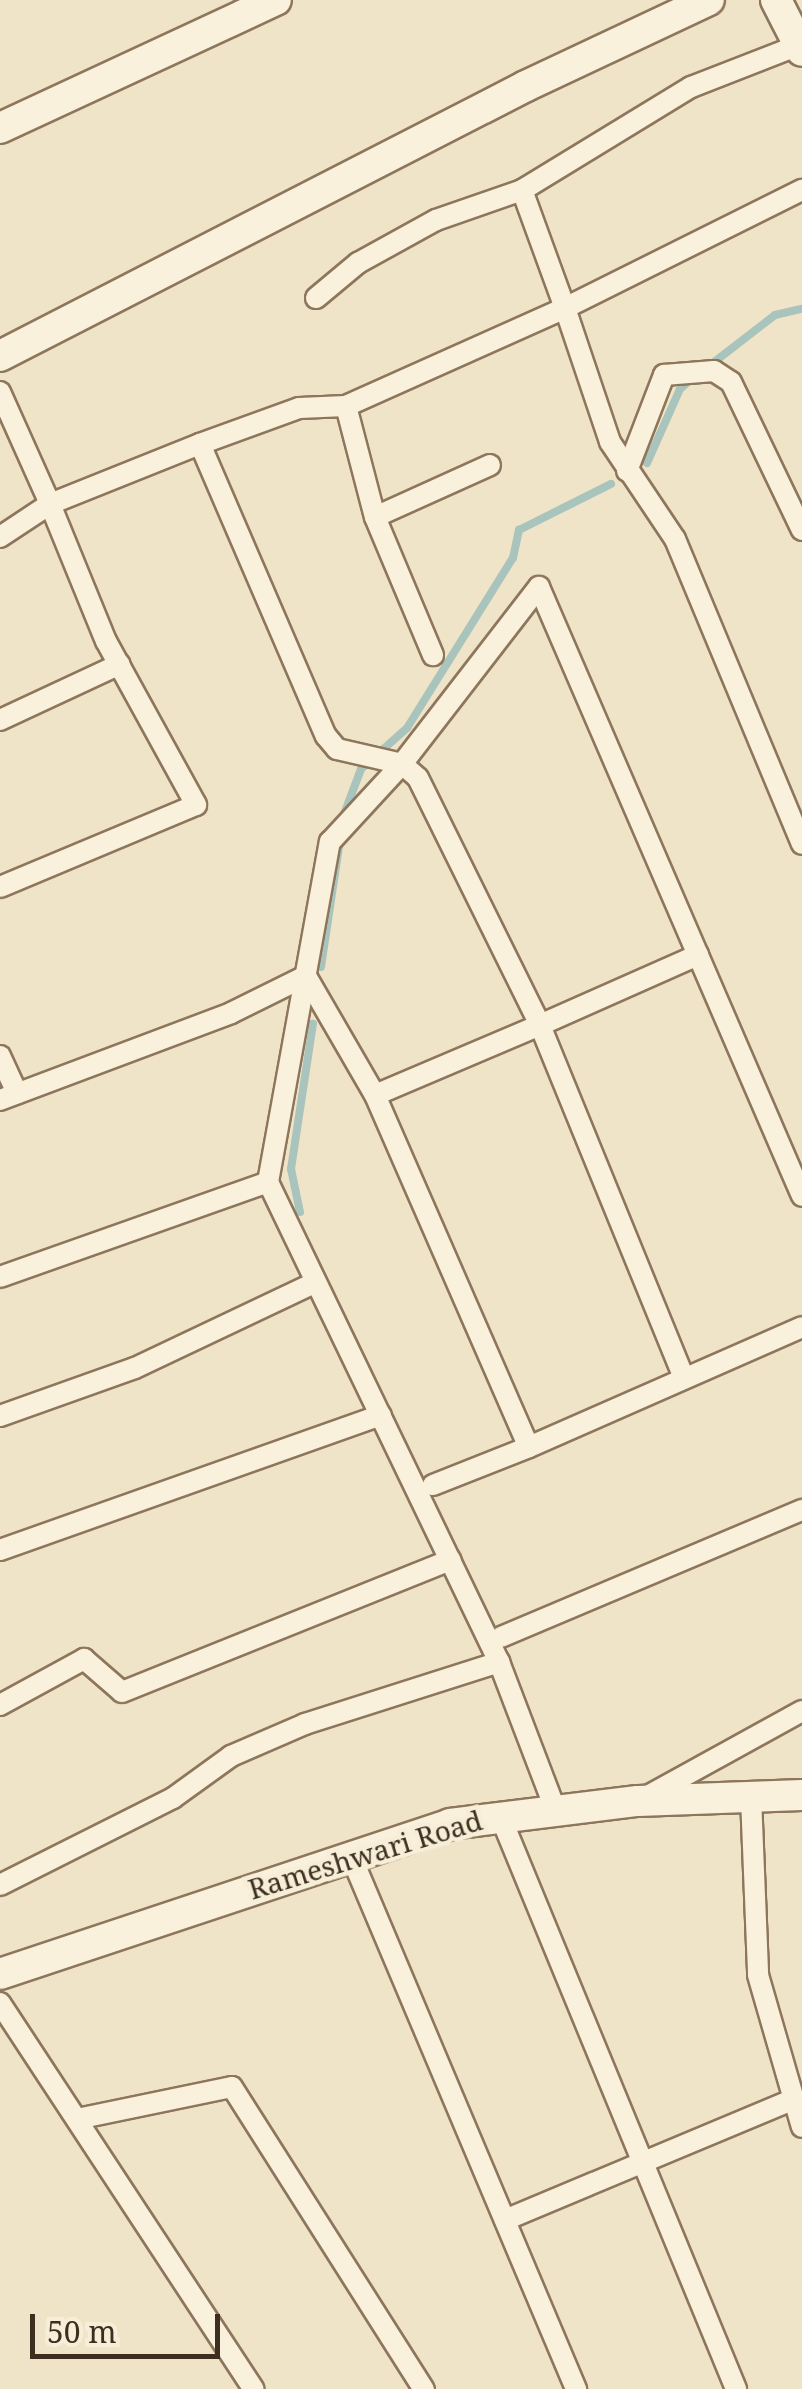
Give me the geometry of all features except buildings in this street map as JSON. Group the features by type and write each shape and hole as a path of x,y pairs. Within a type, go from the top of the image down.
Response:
{"street":[{"path":"0,128 276,0"},
{"path":"0,356 526,86 709,0"},
{"path":"316,298 358,263 436,220 522,190 793,25"},
{"path":"522,190 610,442 675,539 802,844"},
{"path":"0,537 50,504 200,444 299,408 346,406 566,308 802,190"},
{"path":"627,471 664,375 714,370 732,382 802,530"},
{"path":"0,392 120,664 196,805 0,887"},
{"path":"346,406 376,517 433,655"},
{"path":"200,444 326,736 345,752 402,764 418,778 540,1026 684,1378"},
{"path":"376,517 490,465"},
{"path":"555,1809 499,1662 268,1182 330,842 402,764 539,587 802,1196"},
{"path":"0,720 120,664"},
{"path":"375,1095 698,955"},
{"path":"306,976 375,1095 529,1447"},
{"path":"0,1056 9,1097 231,1013 306,976"},
{"path":"0,1277 268,1182"},
{"path":"0,1416 135,1368 316,1282"},
{"path":"433,1485 802,1327"},
{"path":"0,1550 380,1415"},
{"path":"502,1637 802,1510"},
{"path":"0,1705 84,1659 122,1692 450,1560"},
{"path":"0,1884 173,1798 231,1756 306,1724 499,1662"},
{"path":"638,1801 802,1711"},
{"name":"Rameshwari Road","path":"0,1974 351,1856 499,1813 638,1801 802,1795"},
{"path":"751,1797 758,1975 802,2127"},
{"path":"499,1813 736,2389"},
{"path":"351,1856 576,2389"},
{"path":"0,2003 254,2389"},
{"path":"77,2120 232,2087 424,2389"},
{"path":"505,2220 641,2158 792,2100"}],"waterway":[{"path":"709,366 775,315 802,309"},
{"path":"647,463 680,389 694,377"},
{"path":"343,817 361,769 407,728 513,558 519,530 611,484"},
{"path":"321,967 339,846"},
{"path":"300,1212 291,1169 313,1024"}]}
